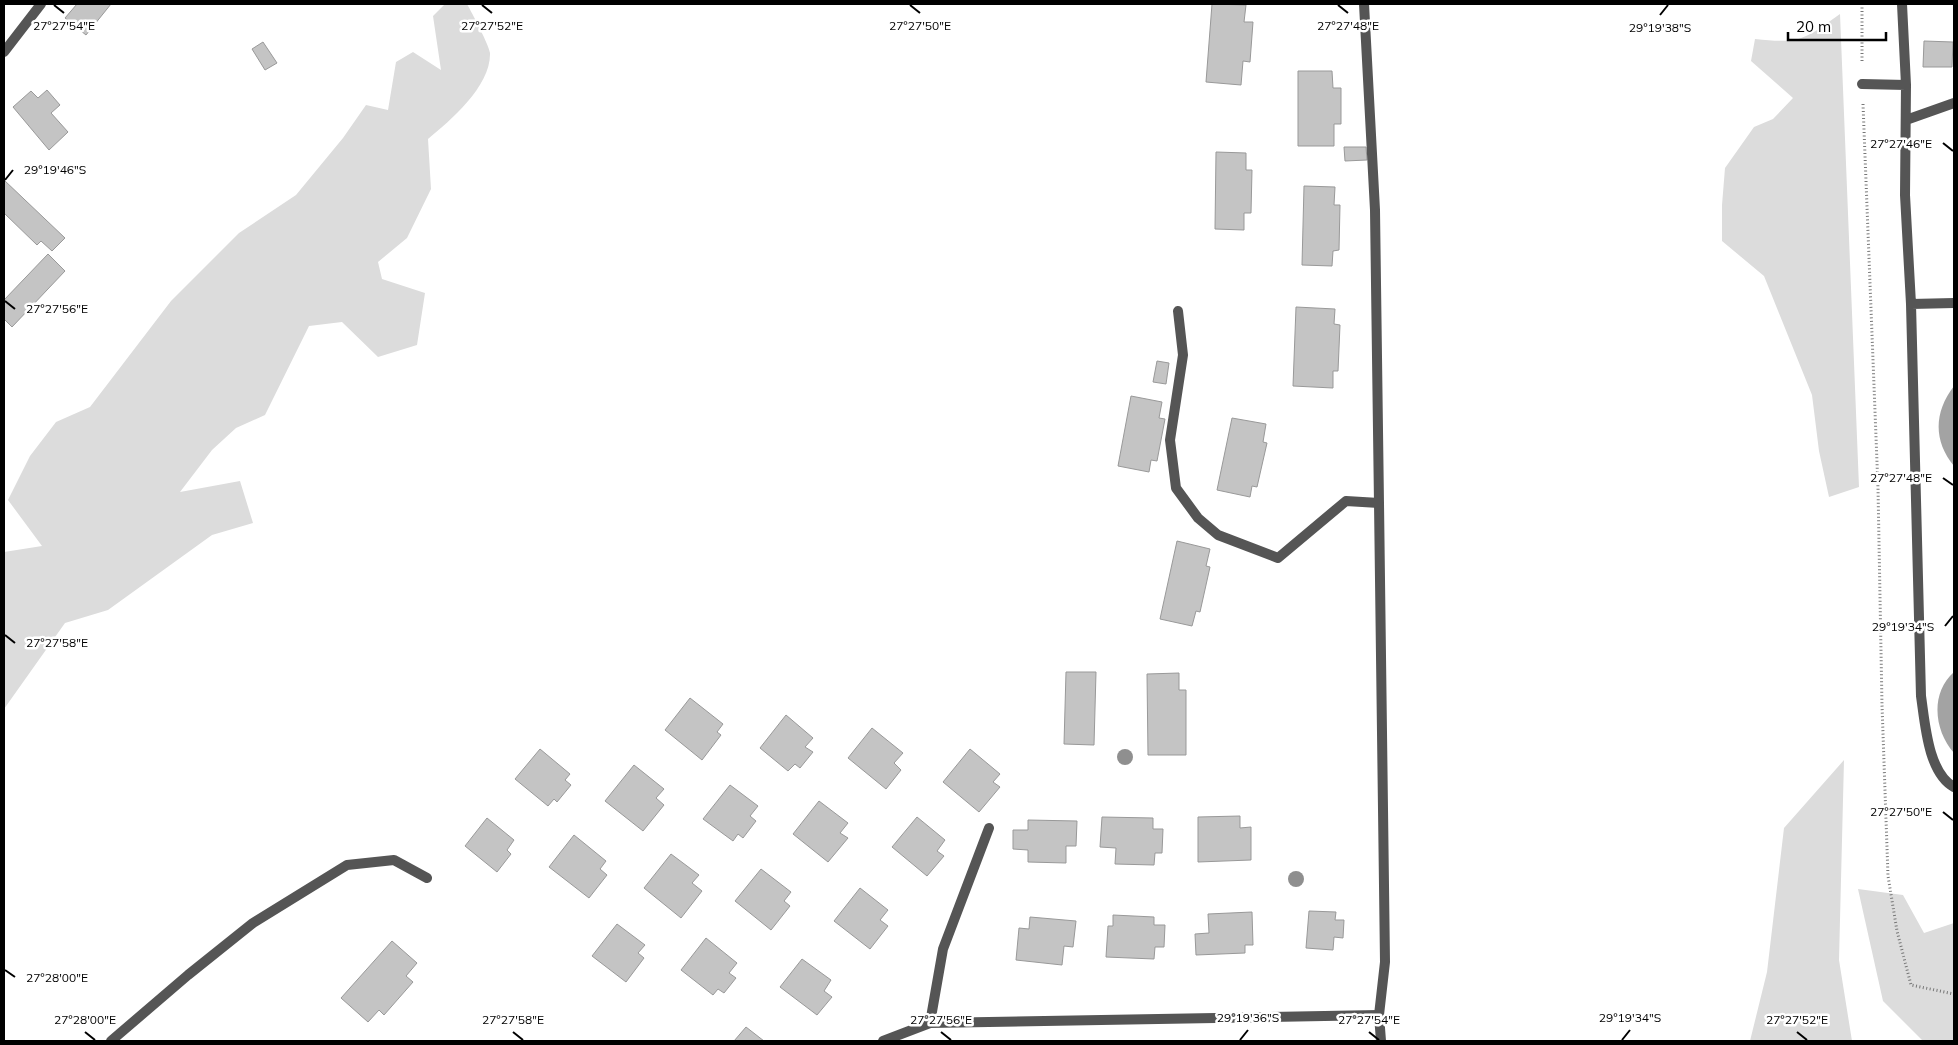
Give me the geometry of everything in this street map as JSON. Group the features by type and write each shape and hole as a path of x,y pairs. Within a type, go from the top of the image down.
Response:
{"street":[{"path":"4,52 41,4"},
{"path":"1364,4 1375,210 1385,962 1379,1015 1381,1041"},
{"path":"1902,4 1906,85 1905,196 1911,304 1921,696 1929,749 1947,783 1954,787"},
{"path":"1862,84 1906,85"},
{"path":"1906,120 1954,103"},
{"path":"1911,304 1954,303"},
{"path":"1178,312 1183,355 1170,440 1176,488 1198,518 1218,535 1278,558 1346,501 1379,503"},
{"path":"930,1023 943,949 989,828"},
{"path":"111,1041 188,975 253,923 347,865 394,860 427,878"},
{"path":"884,1041 930,1023 1379,1015"}],"path":[{"path":"1862,4 1863,152 1878,488 1882,705 1888,876 1897,932 1911,985 1954,994"}],"shaded area":[{"path":"445,4 467,4 484,36 490,53 489,65 477,90 448,122 428,139 431,189 407,238 378,262 382,279 425,293 417,345 378,357 342,322 309,326 265,415 236,428 212,450 180,492 240,481 253,523 212,535 108,610 65,623 4,709 4,552 42,546 8,500 30,456 56,422 90,407 171,301 239,233 296,195 343,138 366,105 388,110 396,62 413,52 441,70 433,16"},
{"path":"1840,14 1859,487 1829,497 1819,451 1812,395 1764,276 1722,241 1722,205 1725,168 1754,127 1773,119 1793,98 1751,61 1755,39 1782,41 1801,38 1818,30"},
{"path":"1954,386 1954,466 1942,447 1939,437 1939,426 1943,406"},
{"path":"1954,672 1954,753 1942,734 1939,723 1938,701 1941,690"},
{"path":"1844,760 1839,960 1852,1041 1750,1041 1767,972 1784,828"},
{"path":"1858,889 1903,895 1924,933 1954,923 1954,1041 1920,1041 1922,1040 1883,1001"}],"building":[{"path":"77,4 111,4 86,35 65,18"},
{"path":"1212,4 1246,5 1244,22 1253,22 1250,62 1243,61 1241,85 1206,82"},
{"path":"1924,41 1953,42 1952,67 1923,67"},
{"path":"263,42 277,63 265,70 252,49"},
{"path":"1298,71 1332,71 1333,88 1341,88 1341,124 1334,124 1334,146 1298,146"},
{"path":"47,90 60,105 51,113 68,132 49,150 13,107 31,91 38,98"},
{"path":"1344,147 1366,147 1367,160 1345,161"},
{"path":"1216,152 1246,153 1246,170 1252,170 1251,213 1244,213 1244,230 1215,229"},
{"path":"4,180 65,238 52,251 41,241 37,245 4,213"},
{"path":"1304,186 1335,187 1334,205 1340,205 1339,250 1333,251 1332,266 1302,265"},
{"path":"48,254 65,271 12,327 4,319 4,300"},
{"path":"1296,307 1335,309 1334,324 1340,325 1338,371 1333,371 1333,388 1293,386"},
{"path":"1157,361 1169,363 1166,384 1153,382"},
{"path":"1131,396 1162,402 1159,418 1165,419 1157,461 1151,460 1149,472 1118,466"},
{"path":"1232,418 1266,424 1263,442 1267,443 1257,487 1252,486 1250,497 1217,490"},
{"path":"1177,541 1210,549 1206,566 1210,567 1200,612 1196,611 1192,626 1160,619"},
{"path":"1066,672 1096,672 1094,745 1064,744"},
{"path":"1179,673 1179,690 1186,690 1186,755 1148,755 1147,674"},
{"path":"690,698 723,724 717,732 721,735 702,760 665,730"},
{"path":"786,715 813,738 805,747 813,752 800,768 795,764 788,771 760,748"},
{"path":"872,728 903,753 894,763 901,770 886,789 848,758"},
{"path":"540,749 570,774 565,780 571,785 557,802 554,799 548,806 515,779"},
{"path":"970,749 1000,774 993,782 1000,787 979,812 943,782"},
{"path":"634,765 664,789 656,798 664,805 643,831 605,801"},
{"path":"730,785 758,806 750,816 756,821 743,838 738,834 733,841 703,819"},
{"path":"819,801 848,823 840,833 848,838 828,862 793,834"},
{"path":"1240,816 1240,828 1251,827 1251,860 1198,862 1198,817"},
{"path":"917,817 945,840 937,851 944,856 927,876 892,847"},
{"path":"1102,817 1153,818 1153,829 1163,829 1162,853 1155,853 1154,865 1115,864 1116,848 1100,847"},
{"path":"487,818 514,840 507,850 511,854 497,872 465,846"},
{"path":"1028,820 1077,821 1076,846 1066,846 1066,863 1028,862 1028,850 1013,849 1013,830 1028,830"},
{"path":"574,835 606,861 600,869 607,875 589,898 549,867"},
{"path":"671,854 699,875 692,883 702,891 681,918 644,888"},
{"path":"761,869 791,892 784,901 790,906 771,930 735,901"},
{"path":"860,888 888,910 880,920 888,926 870,949 834,921"},
{"path":"1309,911 1336,912 1335,920 1344,920 1343,938 1334,937 1333,950 1306,948"},
{"path":"1252,912 1253,945 1245,945 1245,953 1196,955 1195,934 1209,933 1208,914"},
{"path":"1113,915 1154,917 1154,925 1165,925 1164,947 1155,947 1154,959 1106,957 1108,926 1113,926"},
{"path":"1030,917 1076,921 1073,947 1064,946 1062,965 1016,960 1019,928 1029,929"},
{"path":"617,924 645,945 638,953 644,958 626,982 592,956"},
{"path":"706,938 737,963 729,973 736,978 724,993 718,989 713,995 681,970"},
{"path":"392,941 417,963 406,976 413,982 384,1015 379,1010 368,1022 341,998"},
{"path":"802,959 831,980 824,991 832,997 817,1015 780,987"},
{"path":"746,1027 764,1041 734,1041"}]}
